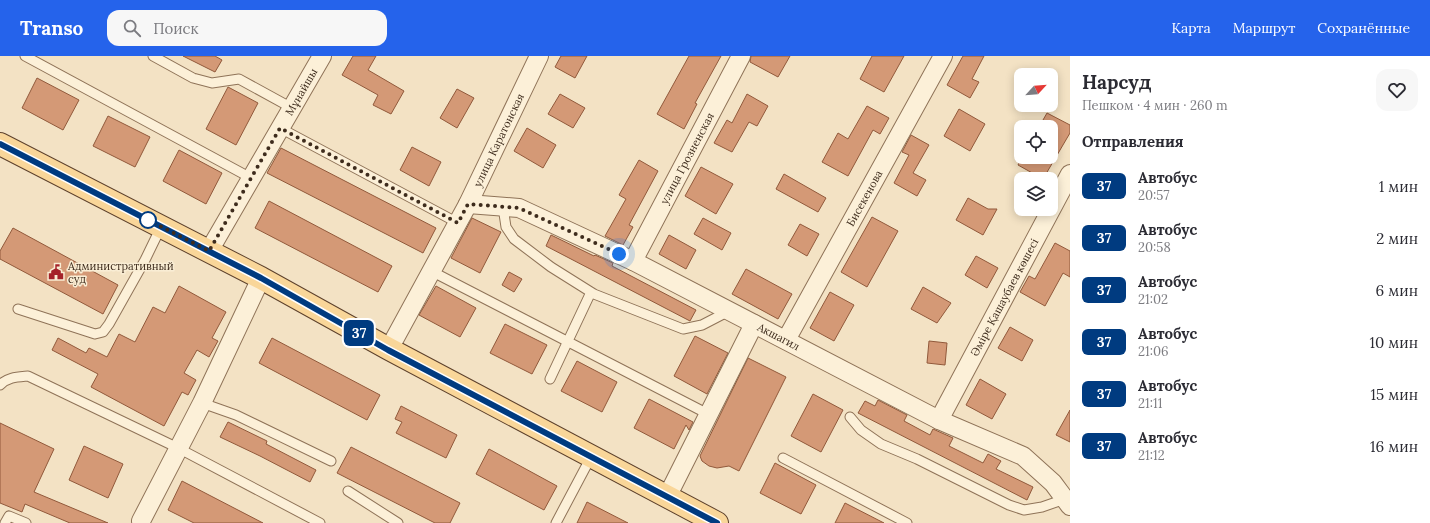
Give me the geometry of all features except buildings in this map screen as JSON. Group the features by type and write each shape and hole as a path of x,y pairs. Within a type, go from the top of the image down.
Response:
{"main road":[{"path":"0,144 261,278 388,350 717,523"}],"street":[{"name":"Мұнайшы","path":"209,251 322,56"},
{"name":"улица Каратонская","path":"388,350 468,204 539,56"},
{"name":"улица Грозненская","path":"634,261 741,56"},
{"name":"Бисекенова","path":"786,340 943,56"},
{"name":"Әміре Қашаубаев көшесі","path":"939,420 1070,174"},
{"name":"Акшагил","path":"468,204 519,208 634,261 939,420 1023,456 1053,483 1067,503"},
{"path":"140,522 202,403 261,278"},
{"path":"667,496 754,324"}],"lane":[{"path":"25,56 251,178"},
{"path":"153,56 193,78 212,83 239,79 292,108"},
{"path":"280,128 458,223"},
{"path":"502,207 506,227 514,239 551,267 594,294 683,329 702,325 729,311"},
{"path":"18,309 95,334 102,332 109,324 145,260 161,227"},
{"path":"431,271 708,414"},
{"path":"550,379 590,292"},
{"path":"0,385 14,377 28,376 178,448 320,523"},
{"path":"202,403 236,415 331,461"},
{"path":"850,417 861,430 881,444 917,459 1009,505 1024,510 1067,503"},
{"path":"556,523 591,457"},
{"path":"783,458 907,523"},
{"path":"348,491 398,523"},
{"path":"5,523 9,516 26,523"}],"bus line":[{"name":"37","path":"0,144 261,278 388,350 717,523"}],"place":[{"name":"Административный суд","path":"56,272"}],"route":[{"path":"148,220 209,251 280,128 458,223 468,204 519,208 619,254"}]}
